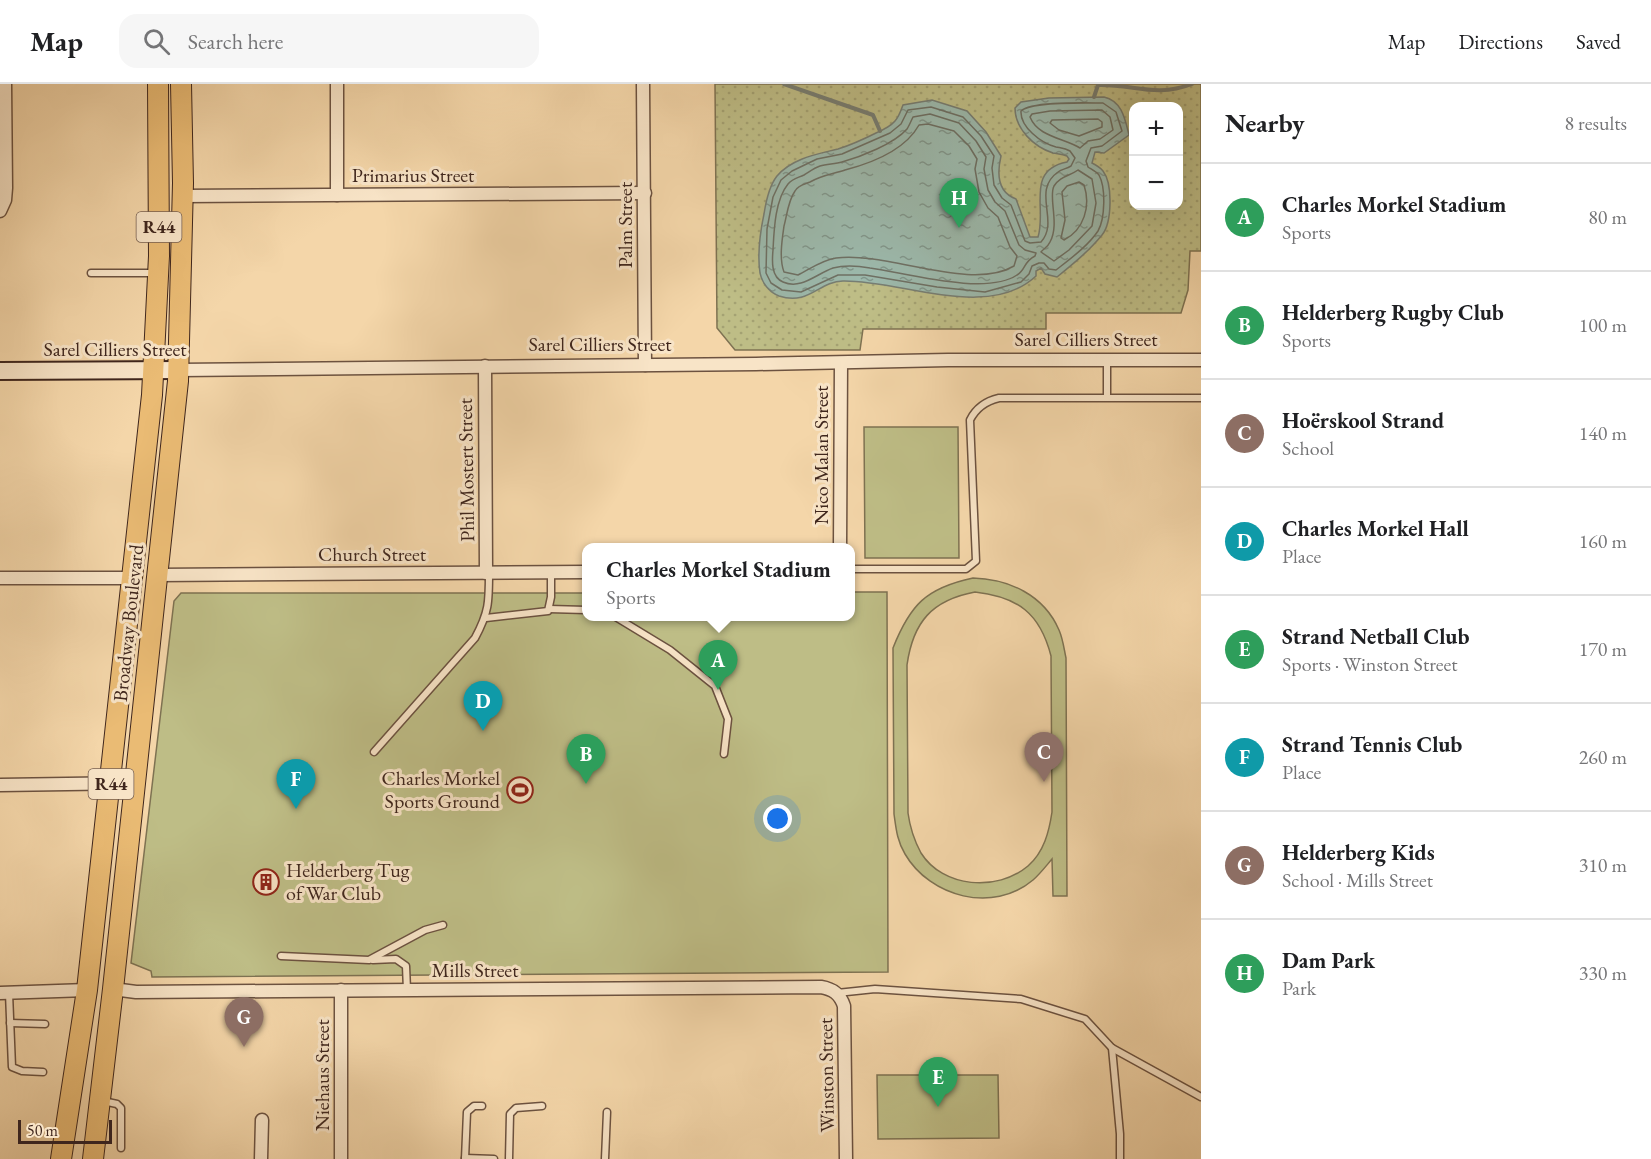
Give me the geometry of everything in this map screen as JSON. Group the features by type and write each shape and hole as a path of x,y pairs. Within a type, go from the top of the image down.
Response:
{"main road":[{"name":"Broadway Boulevard","path":"61,1159 87,990 133,578 153,369 159,273 158,84"},
{"name":"Broadway Boulevard","path":"93,1159 179,370 181,84"}],"street":[{"path":"0,211 5,200 6,188 5,84"},
{"path":"337,84 338,195"},
{"name":"Palm Street","path":"643,84 645,365"},
{"name":"Primarius Street","path":"182,196 645,193"},
{"name":"Sarel Cilliers Street","path":"0,370 1201,360"},
{"name":"Nico Malan Street","path":"840,543 841,363"},
{"name":"Phil Mostert Street","path":"484,366 488,573"},
{"name":"Church Street","path":"157,576 582,572"},
{"path":"0,578 133,578"},
{"path":"0,785 134,783"},
{"name":"Mills Street","path":"113,989 136,992 821,987 836,993"},
{"path":"4,993 87,990"},
{"name":"Niehaus Street","path":"341,990 342,1159"},
{"name":"Winston Street","path":"836,993 844,1006 846,1159"},
{"path":"261,1159 262,1120"}],"lane":[{"path":"91,273 159,273"},
{"path":"1107,360 1107,397"},
{"path":"855,569 966,569 976,561 970,420 973,414 989,400 999,398 1201,398"},
{"path":"549,609 551,572"},
{"path":"374,753 475,638 486,618 489,605 488,573"},
{"path":"486,618 546,612 549,609 582,610"},
{"path":"622,621 670,650 715,686 728,719 724,754"},
{"path":"369,960 425,930 443,925"},
{"path":"281,956 396,959 406,966 407,990"},
{"path":"836,993 875,989 1021,999 1085,1019 1112,1048 1201,1097"},
{"path":"4,993 10,1023 13,1068 43,1072"},
{"path":"10,1023 45,1024"},
{"path":"1112,1048 1120,1159"},
{"path":"99,1100 117,1104 121,1108 121,1148"},
{"path":"482,1106 470,1108 467,1112 465,1158 494,1159"},
{"path":"509,1159 510,1114 516,1108 542,1106"},
{"path":"605,1159 607,1112"}],"shaded area":[{"path":"715,84 1201,84 1201,251 1190,251 1188,290 1181,313 1046,313 1046,329 863,329 860,350 735,350 717,328"},
{"path":"864,427 958,427 959,558 865,558"},
{"path":"973,578 986,579 1024,591 1044,607 1060,633 1066,658 1067,896 1053,896 1052,859 1041,873 1017,890 1000,896 982,898 963,896 930,881 916,869 900,844 894,814 893,648 913,610 932,593","holes":["975,592 990,594 1015,603 1033,618 1041,629 1051,656 1052,812 1045,841 1034,860 1015,874 986,883 956,879 943,873 931,865 921,853 914,839 908,813 907,665 914,637 927,615 936,607"]},
{"name":"Charles Morkel Sports Ground","path":"855,592 887,592 888,972 152,977 151,971 131,963 174,601 181,593 582,593 582,621 855,621"},
{"path":"877,1075 998,1075 999,1138 878,1139"}],"water":[{"path":"1104,97 1110,99 1119,107 1129,135 1104,153 1095,152 1092,163 1103,171 1110,194 1108,222 1097,241 1057,277 1045,274 1041,268 1036,271 1036,276 1016,289 994,296 969,297 866,282 835,282 798,298 779,296 766,287 759,266 760,236 768,194 777,176 798,161 848,146 886,128 896,119 903,105 932,100 967,111 986,132 1001,156 999,175 1002,187 1005,192 1016,199 1030,237 1038,237 1042,182 1046,173 1054,166 1067,162 1069,159 1067,156 1053,153 1033,142 1018,123 1015,108 1021,102 1049,98"}],"waterway":[{"path":"784,84 873,115 880,131"},
{"path":"1094,97 1098,85 1167,90 1192,84"}],"place":[{"name":"Dam Park","path":"959,228"},
{"name":"Charles Morkel Stadium","path":"718,690"},
{"name":"Charles Morkel Hall","path":"483,731"},
{"name":"Hoërskool Strand","path":"1044,782"},
{"name":"Helderberg Rugby Club","path":"586,784"},
{"name":"Charles Morkel Sports Ground","path":"520,790"},
{"name":"Strand Tennis Club","path":"296,809"},
{"name":"Helderberg Tug of War Club","path":"266,882"},
{"name":"Helderberg Kids","path":"244,1047"},
{"name":"Strand Netball Club","path":"938,1107"}]}
